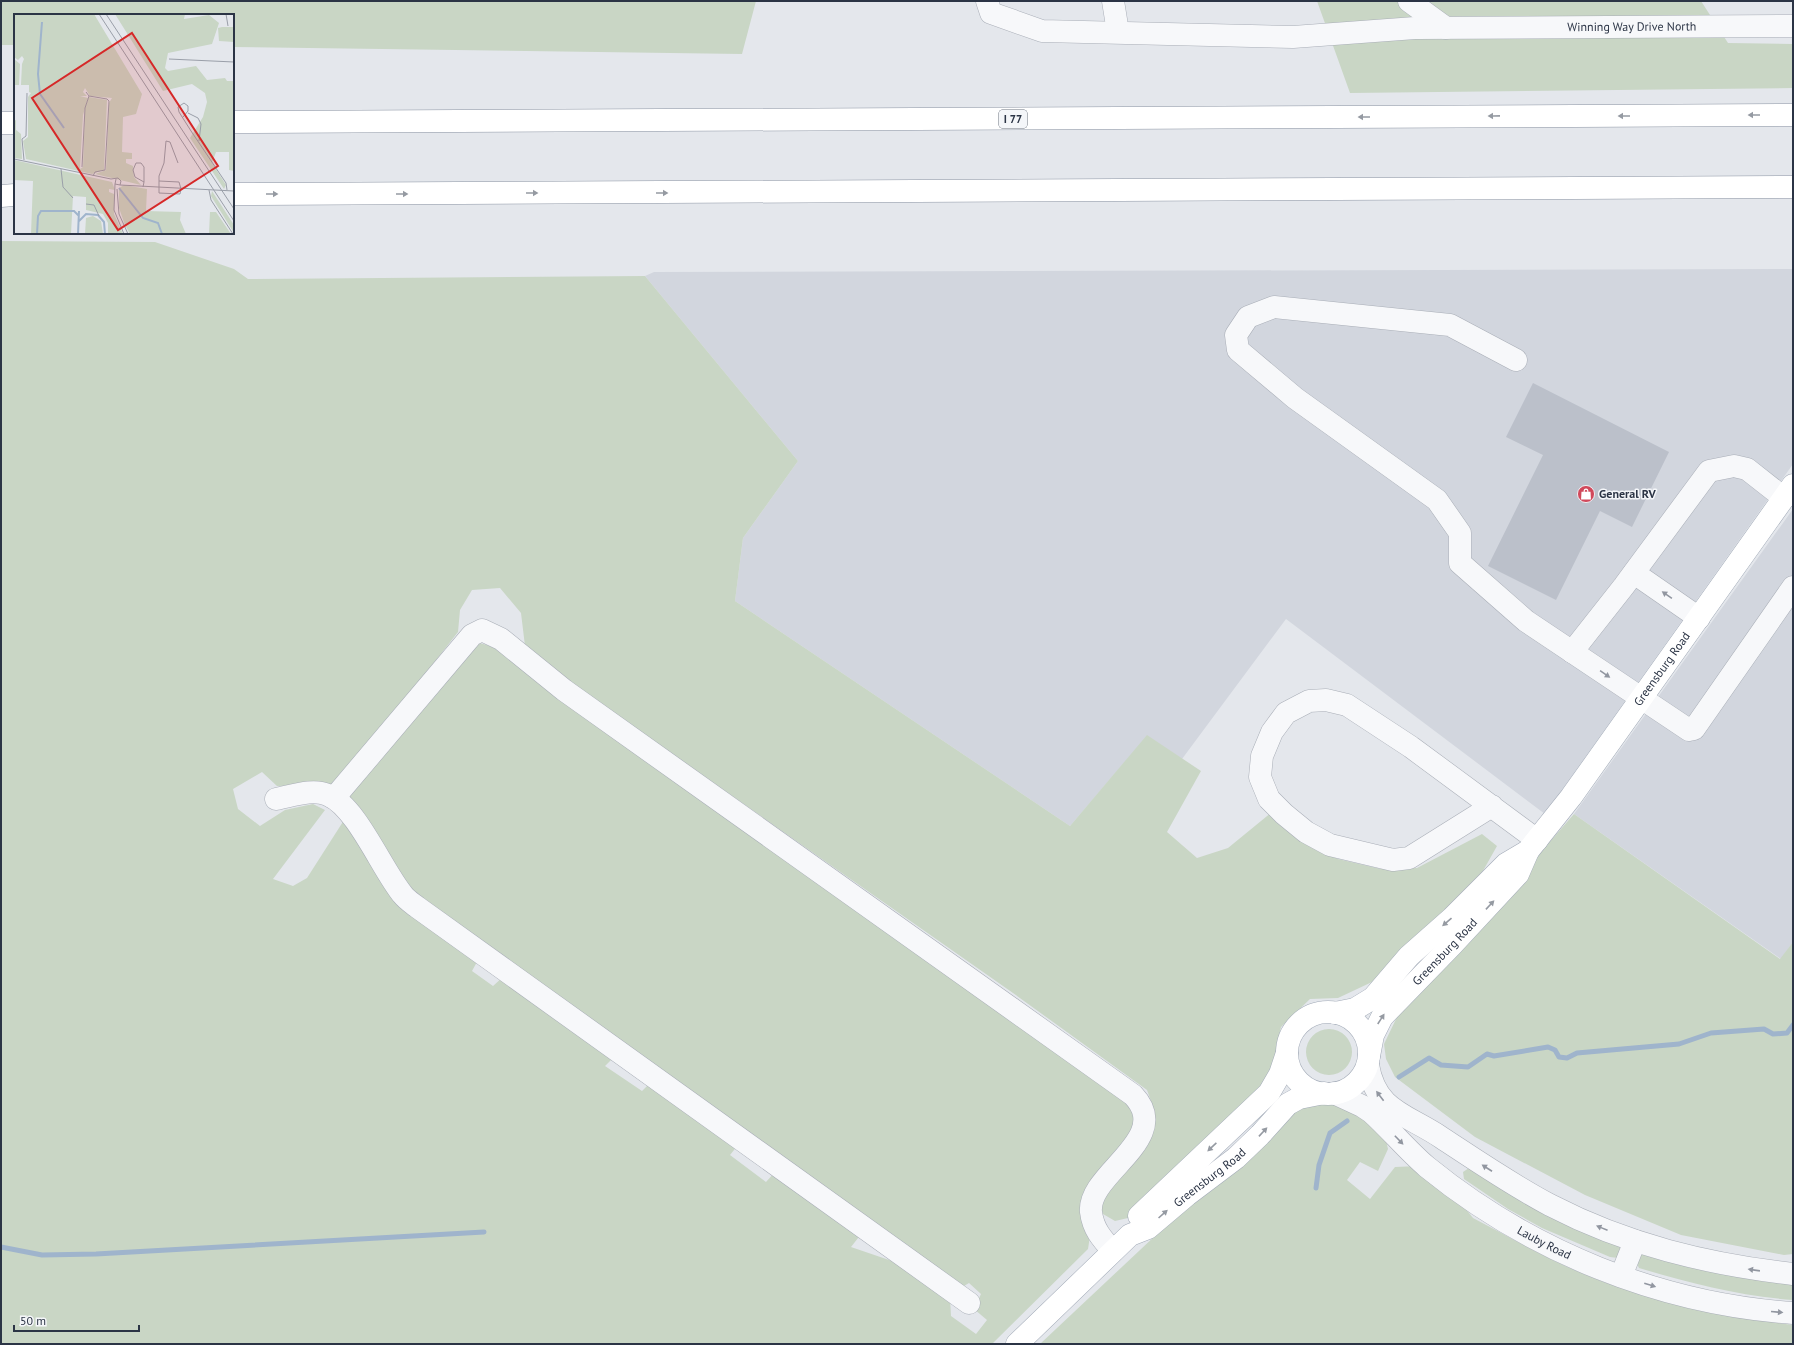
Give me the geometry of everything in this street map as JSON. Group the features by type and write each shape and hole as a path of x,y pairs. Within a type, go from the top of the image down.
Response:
{"main road":[{"name":"I 77","path":"234,122 1793,115"},
{"path":"1,123 14,123"},
{"path":"234,194 1793,187"},
{"path":"1,196 14,195"},
{"name":"Greensburg Road","path":"1368,1060 1373,1035 1387,1011 1453,944 1518,874 1533,845 1571,797 1789,494"},
{"name":"Greensburg Road","path":"1335,1013 1355,1009 1373,998 1409,956 1452,918 1506,864 1533,845"},
{"path":"1319,1013 1335,1013 1347,1017 1361,1028 1368,1044 1368,1060 1362,1076 1355,1084 1345,1090 1329,1093 1308,1087 1298,1080 1291,1070 1287,1053 1291,1035 1303,1020 1319,1013"},
{"name":"Greensburg Road","path":"1017,1344 1130,1235 1137,1218 1269,1094 1280,1074 1287,1053"},
{"name":"Greensburg Road","path":"1130,1235 1148,1228 1187,1194 1236,1158 1264,1131 1288,1104 1300,1098 1329,1093"}],"street":[{"name":"Winning Way Drive North","path":"987,1 991,13 1042,31 1293,37 1414,28 1471,29 1793,26"},
{"path":"1113,1 1118,32"},
{"path":"1409,1 1446,28"},
{"path":"1516,360 1450,325 1274,307 1248,317 1236,334 1238,350 1295,398 1437,500 1460,533 1460,564 1526,621 1689,730 1694,729 1793,587"},
{"path":"1572,652 1634,573 1708,471 1734,466 1747,470 1789,494"},
{"path":"1634,573 1699,618"},
{"path":"334,798 472,635 482,630 501,639 564,690 1133,1095 1141,1104 1145,1121 1139,1138 1095,1195 1091,1211 1097,1233 1113,1252"},
{"path":"1492,806 1409,858 1393,860 1330,845 1306,832 1284,814 1269,799 1260,777 1262,756 1272,732 1286,712 1308,701 1326,700 1347,705 1411,747 1492,806 1533,845"},
{"path":"276,799 312,793 327,794 334,798 359,825 403,896 969,1303"},
{"path":"1368,1060 1372,1083 1377,1094 1384,1103 1544,1202 1578,1218 1635,1241 1667,1251 1715,1263 1793,1274"},
{"name":"Lauby Road","path":"1329,1093 1362,1106 1428,1167 1487,1212 1546,1245 1621,1276 1695,1298 1759,1310 1793,1313"},
{"path":"1621,1276 1635,1241"}],"shaded area":[{"path":"1793,269 1793,464 1545,814 1286,619 1182,759 1147,736 1070,826 735,601 743,538 798,461 645,276 654,272"},
{"path":"1793,509 1793,942 1781,959 1574,814"}],"green space":[{"path":"1,1 756,1 742,54 234,47 234,14 14,14 14,45 1,45"},
{"path":"1317,1 1701,1 1728,43 1793,44 1793,88 1350,93"},
{"path":"1,241 155,242 234,269 248,279 645,276 798,461 743,538 735,601 1070,826 1147,735 1201,771 1167,832 1197,858 1228,848 1272,812 1300,839 1338,859 1381,869 1417,868 1482,834 1497,846 1475,885 1372,982 1338,998 1310,999 1281,1027 1273,1065 1256,1095 1128,1218 1115,1221 1103,1214 1100,1205 1146,1143 1155,1112 1147,1090 1013,993 544,664 525,646 521,613 500,588 472,590 460,610 458,632 340,783 327,785 277,786 262,772 233,789 238,809 260,826 285,810 313,804 325,810 273,879 293,886 307,878 346,817 383,878 406,909 478,960 472,971 493,986 503,977 615,1056 605,1066 642,1091 651,1082 738,1145 730,1155 766,1182 775,1172 862,1233 851,1247 892,1261 950,1298 951,1316 976,1334 987,1320 974,1309 981,1294 969,1283 959,1289 422,905 404,886 380,852 360,815 345,797 477,643 497,649 517,661 552,691 1130,1104 1136,1121 1128,1141 1097,1177 1084,1200 1083,1224 1090,1236 1088,1249 992,1344 1,1344"},
{"path":"1574,814 1780,959 1793,942 1793,1254 1784,1255 1681,1235 1585,1195 1475,1137 1395,1077 1386,1059 1384,1044 1397,1017"},
{"path":"1329,1029 1342,1033 1348,1039 1352,1052 1348,1065 1342,1071 1329,1075 1316,1071 1310,1065 1306,1052 1310,1039 1316,1033"},
{"path":"1315,1101 1340,1105 1384,1132 1388,1149 1378,1171 1360,1162 1347,1180 1370,1199 1395,1167 1419,1166 1465,1208 1473,1218 1552,1260 1605,1282 1657,1299 1738,1317 1793,1325 1793,1344 1040,1344 1290,1109"},
{"path":"1469,1168 1621,1246 1618,1258 1610,1257 1542,1228 1508,1209 1464,1179 1463,1172"},
{"path":"1643,1253 1793,1283 1793,1300 1734,1292 1677,1279 1639,1268 1637,1264 1640,1255"}],"building":[{"name":"General RV","path":"1533,383 1669,452 1632,527 1600,511 1556,600 1488,566 1543,455 1506,437"}],"waterway":[{"path":"1399,1077 1429,1058 1441,1065 1468,1067 1487,1054 1494,1056 1548,1047 1555,1050 1559,1057 1567,1058 1577,1053 1679,1044 1711,1033 1764,1029 1773,1034 1787,1033 1793,1025"},
{"path":"1316,1188 1319,1165 1330,1133 1347,1121"},
{"path":"1,1247 42,1255 96,1254 484,1232"}],"place":[{"name":"General RV","path":"1586,494"}]}
